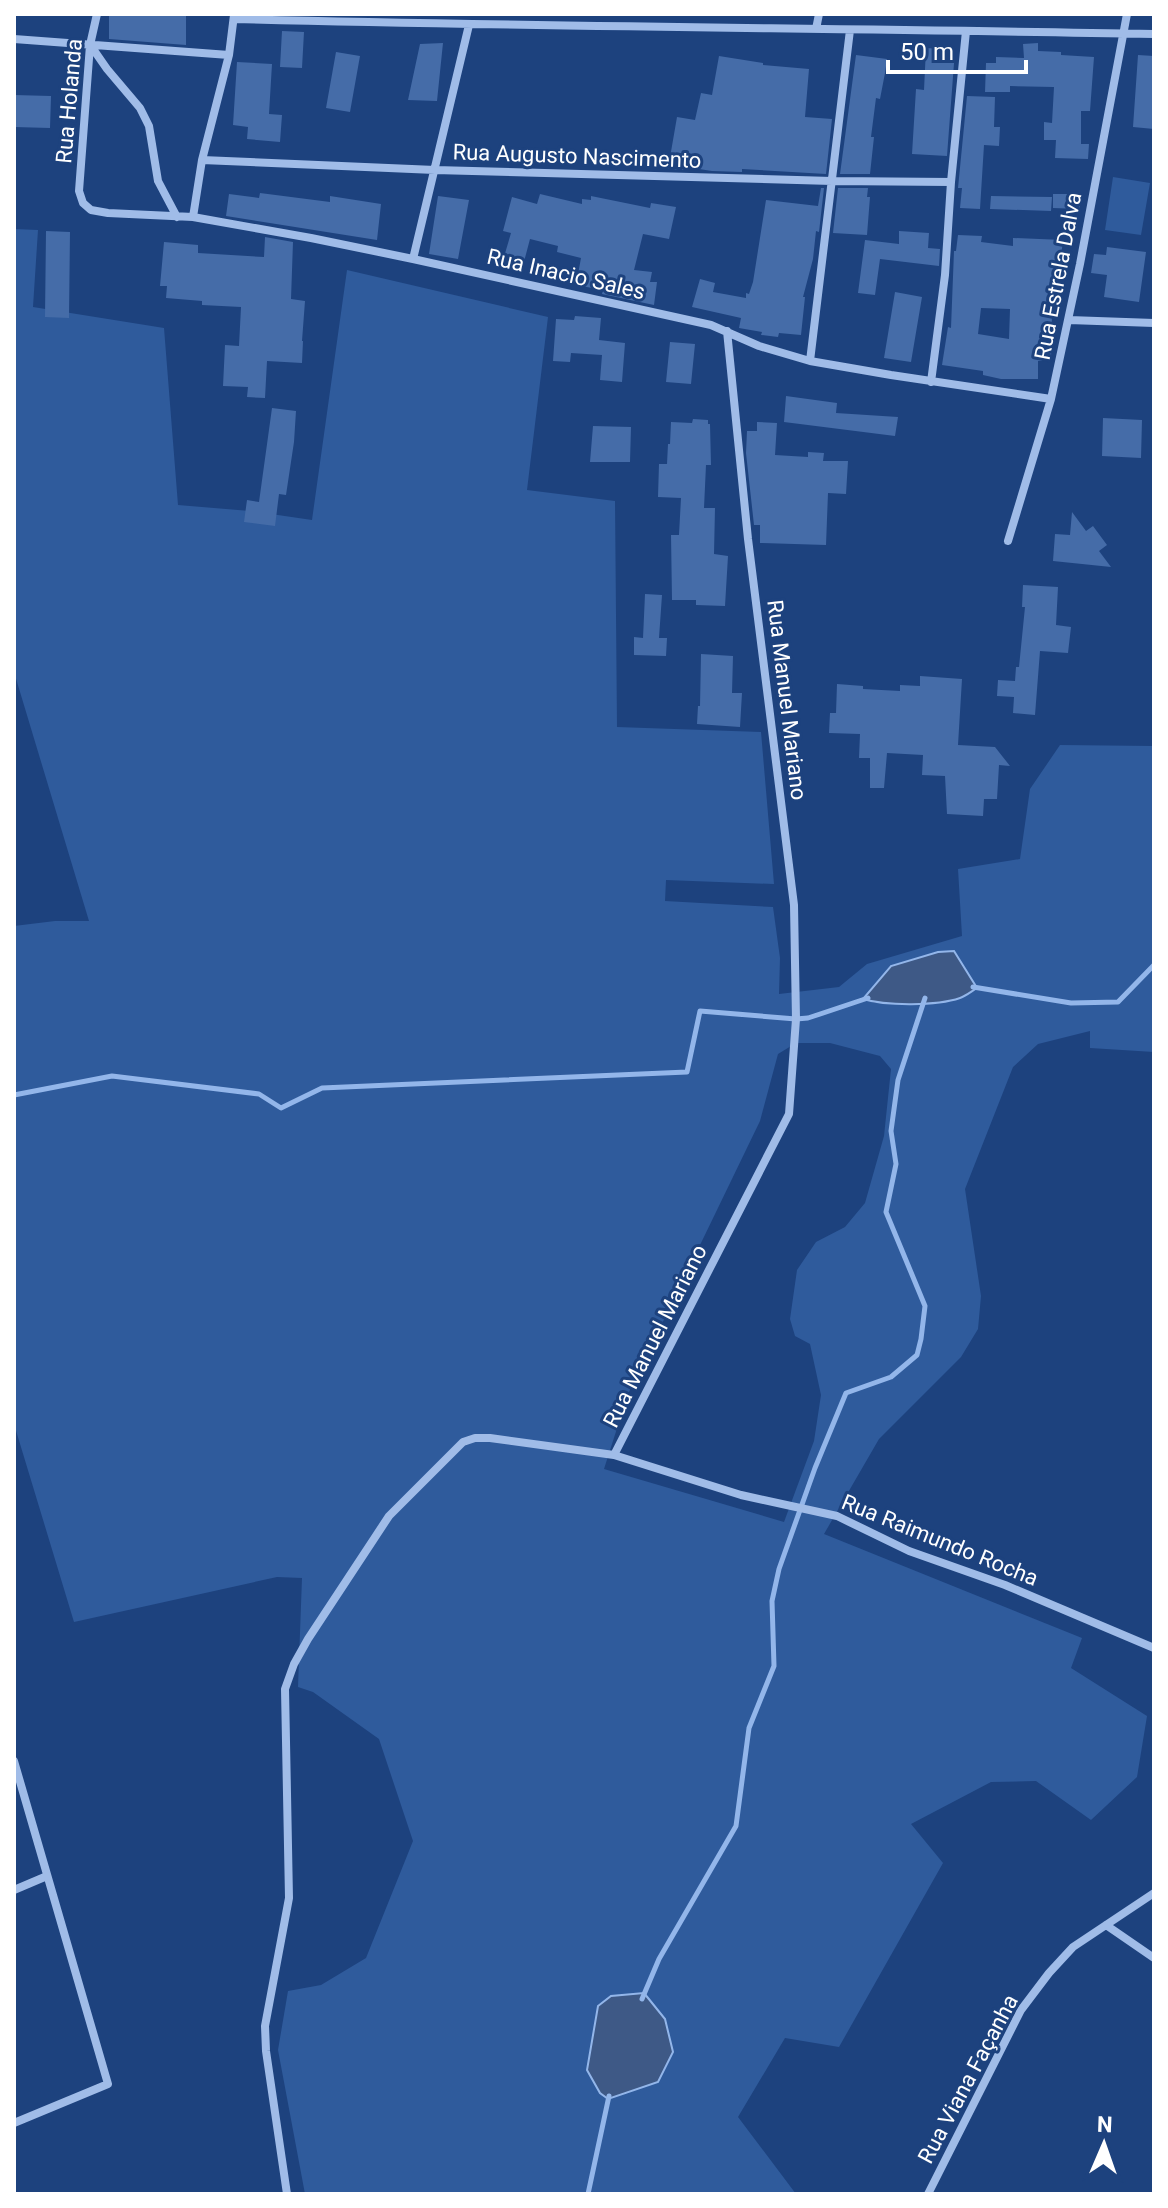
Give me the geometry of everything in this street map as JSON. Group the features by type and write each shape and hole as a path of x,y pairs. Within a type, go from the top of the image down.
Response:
{"street":[{"name":"Rua Holanda","path":"79,191 90,45 97,14"},
{"path":"816,29 819,14"},
{"name":"Rua Estrela Dalva","path":"1008,541 1051,399 1069,320 1127,14"},
{"path":"193,217 202,160 229,55 234,16 469,25 1154,34"},
{"path":"413,259 469,25"},
{"path":"810,361 850,30"},
{"path":"931,382 945,275 966,31"},
{"path":"14,39 229,55"},
{"path":"90,45 140,108 149,126 158,181 177,217"},
{"name":"Rua Augusto Nascimento","path":"202,160 435,170 951,182"},
{"name":"Rua Inacio Sales","path":"79,191 83,203 91,210 193,217 413,259 683,319 727,331 759,346 810,361 1051,399"},
{"path":"1069,320 1154,323"},
{"name":"Rua Manuel Mariano","path":"287,2194 265,2026 289,1898 285,1689 294,1664 389,1516 463,1442 490,1438 614,1455 789,1114 796,1019 794,905 748,539 727,331"},
{"name":"Rua Raimundo Rocha","path":"614,1455 741,1495 837,1516 909,1551 1005,1585 1154,1648"},
{"path":"14,1761 108,2084 14,2123"},
{"path":"14,1890 47,1876"},
{"name":"Rua Viana Façanha","path":"928,2194 1021,2010 1073,1947 1154,1893"},
{"path":"1106,1925 1154,1958"}],"shaded area":[{"path":"1113,177 1150,183 1141,235 1105,230"},
{"path":"14,229 38,230 33,307 164,328 178,505 312,520 347,270 548,317 527,490 615,501 617,727 761,732 774,884 666,880 665,901 773,907 780,958 779,994 839,987 867,964 962,936 958,869 1020,859 1030,789 1060,745 1154,746 1154,1052 1090,1048 1090,1031 1038,1044 1013,1067 965,1189 981,1296 978,1329 961,1357 879,1439 824,1534 1082,1638 1071,1668 1147,1716 1137,1777 1091,1820 1036,1781 991,1782 911,1824 943,1863 839,2047 785,2038 738,2117 796,2194 305,2194 278,2050 288,1991 321,1985 366,1958 413,1841 379,1739 313,1692 298,1687 302,1578 277,1577 74,1622 14,1424 14,926 89,921 14,672","holes":["890,966 923,1003 875,1003 863,999","796,1043 830,1043 880,1056 891,1069 884,1136 865,1203 845,1227 816,1242 797,1270 790,1319 795,1336 810,1344 821,1395 814,1441 784,1522 604,1469 628,1394 760,1121 778,1054"]},
{"path":"954,951 977,988 964,996 938,1003 912,1004 863,999 891,966 938,952"},
{"path":"644,1993 665,2019 673,2052 658,2082 608,2099 600,2093 587,2070 598,2006 611,1996"}],"building":[{"path":"109,14 186,14 186,45 109,39"},
{"path":"282,31 304,32 302,68 280,67"},
{"path":"443,43 437,101 408,100 420,44"},
{"path":"1038,43 1038,51 1094,57 1090,111 1081,111 1081,144 1089,144 1088,159 1055,158 1056,140 1044,140 1044,122 1052,123 1054,87 1010,86 1010,92 985,92 986,63 996,63 996,57 1024,58 1023,44"},
{"path":"926,48 955,50 947,156 912,154 916,89 924,90"},
{"path":"336,52 360,56 350,112 326,108"},
{"path":"856,55 887,59 880,99 876,98 870,174 840,174"},
{"path":"1138,55 1154,56 1154,129 1133,127"},
{"path":"719,56 763,65 809,69 805,117 832,119 826,174 742,169 742,172 712,171 686,167 686,170 668,169 677,117 695,120 701,93 712,95"},
{"path":"237,62 272,64 269,114 282,115 280,142 247,139 248,127 233,125"},
{"path":"14,95 51,96 50,128 14,127"},
{"path":"967,96 995,97 994,127 1000,127 999,146 984,145 980,209 960,208 962,188 958,188"},
{"path":"821,188 824,188 819,232 816,231 813,259 803,297 801,335 761,335 762,332 739,328 741,318 692,307 700,279 715,283 713,292 746,298 753,282 766,200 818,206"},
{"path":"838,188 868,188 867,235 833,233"},
{"path":"260,193 330,202 330,196 381,204 377,240 226,216 229,194 259,198"},
{"path":"540,194 582,204 582,199 591,200 591,196 650,208 651,203 676,207 669,239 643,234 634,270 652,272 650,282 657,282 654,305 576,285 581,258 557,252 558,246 530,239 521,273 501,267 511,233 503,231 512,197 537,204"},
{"path":"1053,194 1080,194 1080,209 1053,208"},
{"path":"438,196 469,200 458,259 429,254"},
{"path":"991,196 1052,197 1051,211 990,209"},
{"path":"46,231 70,232 69,318 45,317"},
{"path":"899,231 929,233 928,248 940,249 939,266 880,259 875,295 858,293 865,240 899,244"},
{"path":"958,235 982,236 981,242 1013,246 1013,238 1063,240 1063,292 1059,292 1059,314 1052,313 1051,361 1038,361 1038,379 1001,379 983,375 983,371 942,365 948,327 951,328","holes":["981,308 1010,309 1009,339 978,334"]},
{"path":"265,237 293,242 291,299 305,301 302,363 267,361 265,398 247,397 248,387 223,386 225,345 239,346 241,307 202,305 202,301 166,298 167,286 160,286 164,242 198,245 198,253 264,257"},
{"path":"1107,247 1146,252 1139,302 1104,297 1107,275 1091,273 1094,254 1106,255"},
{"path":"895,292 922,297 911,362 884,358"},
{"path":"575,316 601,318 599,340 625,343 622,382 600,380 602,355 571,353 570,362 553,361 556,319 574,320"},
{"path":"670,342 695,344 691,384 666,382"},
{"path":"786,396 837,403 836,413 898,417 895,436 784,422"},
{"path":"272,408 296,411 286,495 279,494 275,526 244,522 247,500 259,502"},
{"path":"1103,418 1142,420 1141,458 1102,456"},
{"path":"693,419 708,420 710,424 711,465 706,465 704,508 715,508 714,554 728,556 725,606 696,605 696,600 672,600 671,535 679,535 681,498 658,497 659,464 667,464 671,422 692,423"},
{"path":"757,422 777,423 775,455 808,457 808,452 824,453 823,461 848,461 846,494 828,493 826,545 760,543 760,525 754,525 746,453 747,431 757,431"},
{"path":"593,426 631,427 630,462 590,462"},
{"path":"1072,512 1086,531 1093,526 1107,545 1099,551 1111,567 1053,561 1055,534 1070,535"},
{"path":"1023,585 1058,587 1056,625 1071,627 1068,653 1040,651 1035,715 1013,713 1014,697 997,696 998,680 1015,681 1016,667 1019,667 1025,607 1022,607"},
{"path":"645,594 662,595 659,638 667,638 666,656 634,655 634,637 643,638"},
{"path":"701,654 733,656 732,693 742,693 740,727 697,724"},
{"path":"920,676 962,679 958,745 995,747 1010,766 999,765 997,799 984,799 983,816 947,814 945,776 922,775 923,755 887,753 884,788 870,788 870,758 859,758 860,734 829,733 830,713 836,713 837,684 900,691 900,685 920,686"}],"waterway":[{"path":"973,987 1071,1003 1118,1002 1154,965"},
{"path":"14,1095 112,1076 259,1094 281,1108 322,1088 687,1072 700,1011 796,1019 868,998"},
{"path":"642,1999 659,1959 736,1826 749,1728 774,1666 772,1601 779,1569 846,1393 891,1377 917,1355 925,1306 886,1212 896,1164 891,1131 898,1080 925,998"},
{"path":"588,2194 609,2096"}]}
